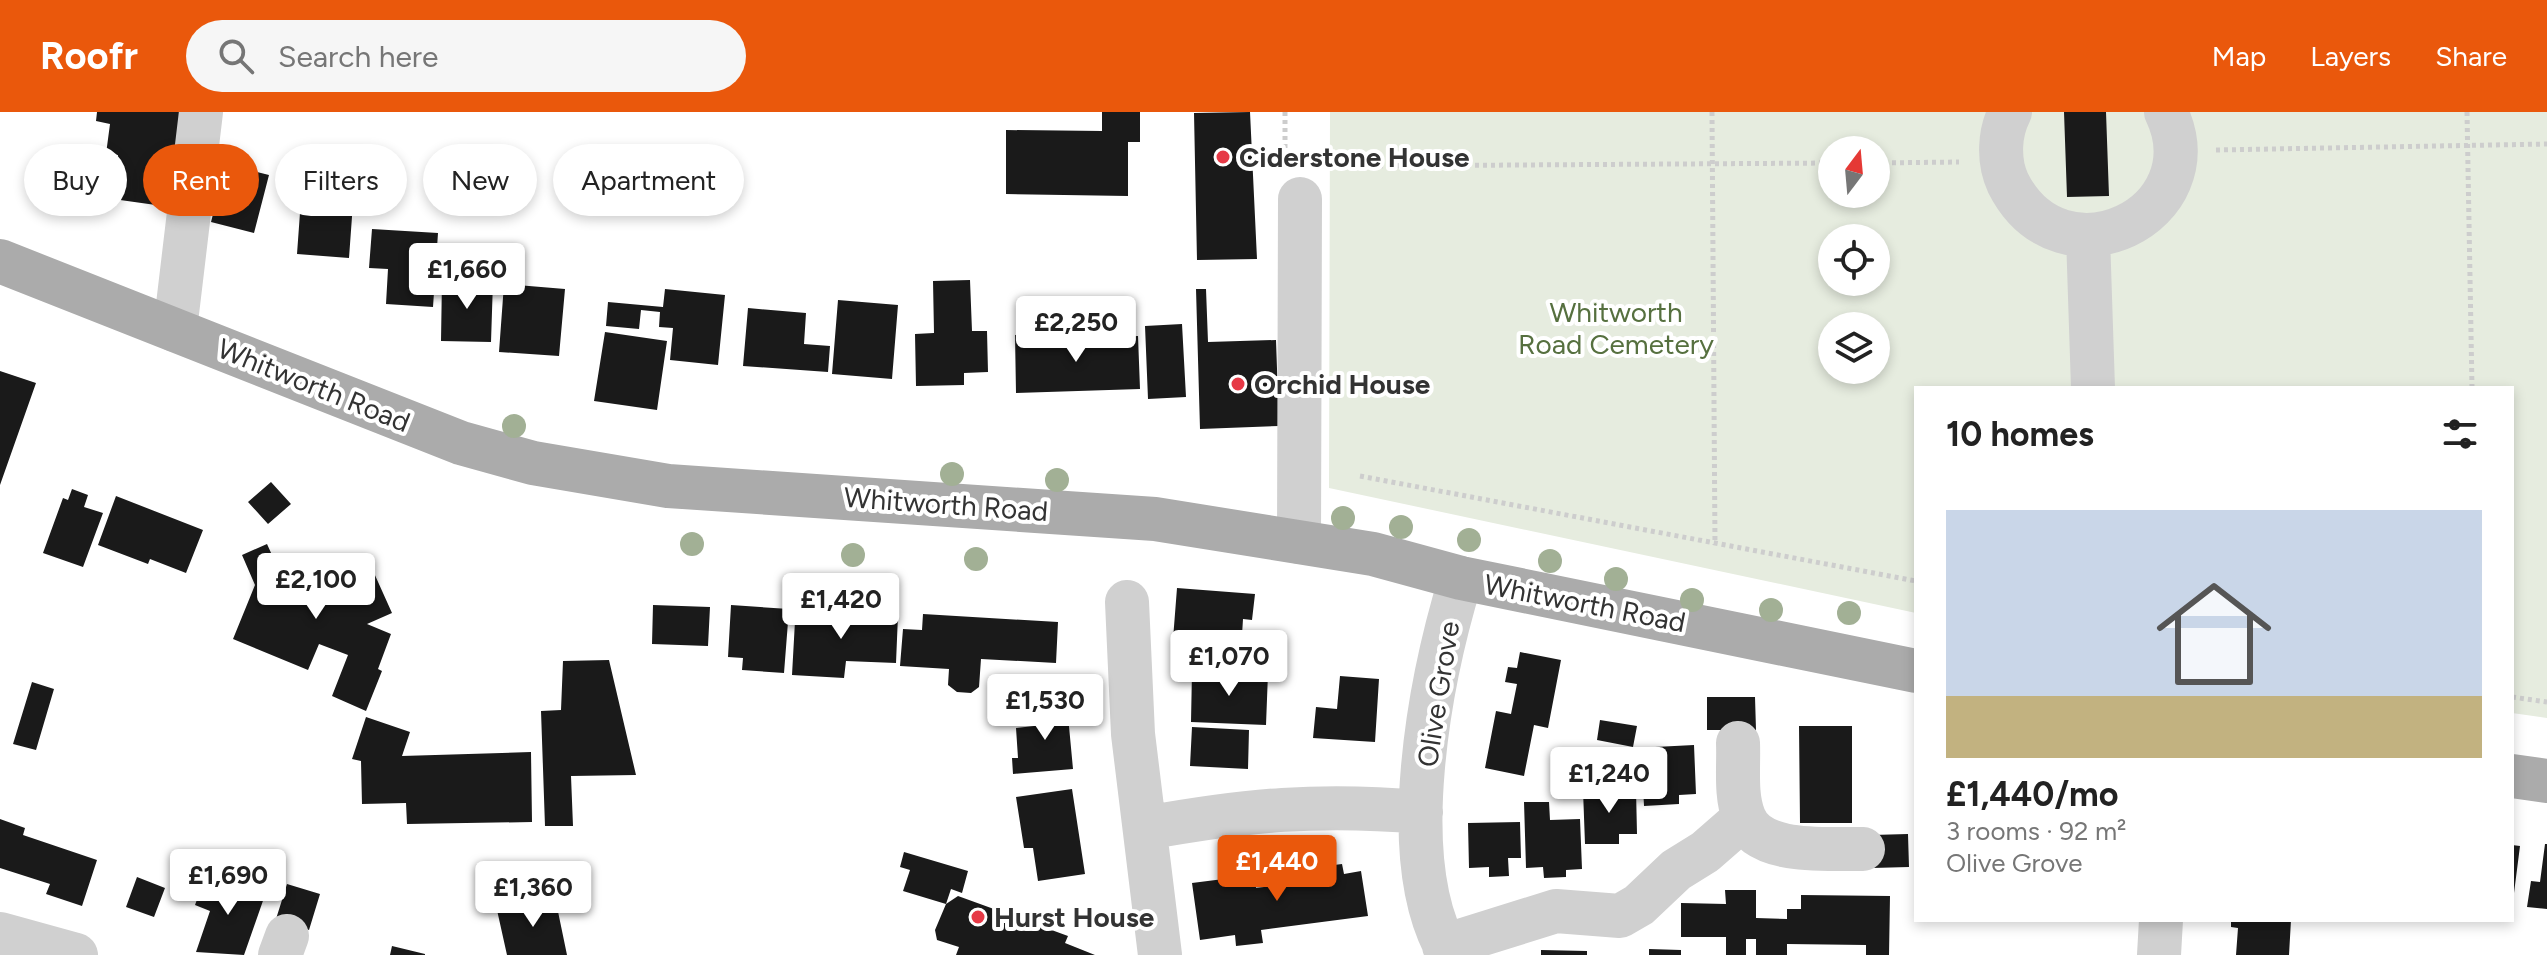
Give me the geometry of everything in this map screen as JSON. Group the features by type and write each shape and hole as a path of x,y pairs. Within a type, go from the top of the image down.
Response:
{"main road":[{"name":"Whitworth Road","path":"0,261 461,443 590,475 668,486 1155,519 1373,554 1461,578 1914,671"},
{"path":"2514,776 2547,781"}],"street":[{"path":"175,330 201,112"},
{"path":"2010,112 2000,149 2017,200 2036,219 2061,232 2088,236 2115,232 2139,220 2158,201 2170,177 2170,131"},
{"path":"1299,542 1300,199"},
{"path":"2088,236 2093,386"},
{"name":"Olive Grove","path":"1461,578 1444,633 1428,726 1421,812 1425,872 1447,950 1556,911 1620,916 1639,905 1676,870 1705,852 1744,818"},
{"path":"1127,602 1133,734 1160,955"},
{"path":"1738,743 1744,818 1761,838 1793,848 1863,849"},
{"path":"1146,828 1293,806 1359,806 1421,812"},
{"path":"2159,955 2161,922"},
{"path":"0,934 76,955"}],"path":[{"path":"1712,112 1715,545"},
{"path":"2467,112 2472,386"},
{"path":"2170,131 2468,146 2547,144"},
{"path":"1890,163 2002,162"},
{"path":"1363,166 1818,163"},
{"path":"1360,476 1914,581"},
{"path":"2514,697 2547,702"}],"green space":[{"name":"Whitworth Road Cemetery","path":"1330,112 2547,112 2547,718 2514,713 2514,386 1914,386 1914,613 1329,488"}],"building":[{"path":"97,112 183,112 179,144 143,144 143,203 127,201 127,144 107,144 110,124 96,121"},
{"path":"1102,112 1140,112 1140,142 1128,142 1128,196 1006,194 1006,130 1102,131"},
{"name":"Ciderstone House","path":"1250,112 1257,259 1197,260 1194,113"},
{"path":"2064,112 2106,112 2109,196 2067,197"},
{"path":"259,172 269,175 259,214"},
{"path":"213,216 258,216 254,233 211,222"},
{"path":"300,216 352,216 349,258 297,254"},
{"path":"372,229 438,233 433,307 386,304 388,269 369,268"},
{"path":"442,279 493,281 491,342 441,341"},
{"path":"970,280 972,331 987,331 988,372 964,373 964,385 916,386 915,334 934,333 933,281"},
{"path":"504,284 565,289 559,356 499,352"},
{"path":"665,289 725,295 718,365 670,360 673,328 659,327 660,312 641,310 639,329 606,326 608,302 663,307"},
{"name":"Orchid House","path":"1196,289 1206,289 1208,342 1276,340 1279,426 1200,429"},
{"path":"838,300 898,305 892,379 832,374"},
{"path":"748,308 806,313 804,344 830,346 828,372 743,366"},
{"path":"1182,324 1186,397 1148,399 1145,326"},
{"path":"605,332 667,341 657,410 594,401"},
{"path":"1047,333 1048,339 1138,336 1140,389 1016,393 1015,335"},
{"path":"0,371 36,383 0,485"},
{"path":"271,482 291,504 268,524 248,502"},
{"path":"72,489 88,495 84,507 103,513 83,567 43,553 63,498 68,500"},
{"path":"116,496 203,530 186,573 150,559 148,564 98,545"},
{"path":"267,544 277,566 285,569 288,559 322,570 319,580 341,588 374,573 392,613 367,624 391,634 378,669 382,671 366,711 332,696 348,655 319,644 308,670 233,639 255,585 242,555"},
{"path":"1177,588 1255,594 1252,620 1243,619 1241,651 1213,649 1212,669 1171,665"},
{"path":"796,603 819,605 818,611 898,615 896,663 846,661 844,678 792,675"},
{"path":"653,605 710,607 708,646 652,644"},
{"path":"731,605 789,609 784,673 742,670 743,658 728,657"},
{"path":"923,614 1058,622 1056,663 981,659 979,687 971,693 957,692 948,685 949,669 900,666 903,629 922,630"},
{"path":"1520,652 1561,660 1548,728 1534,725 1524,776 1485,768 1496,711 1511,714 1517,684 1505,682 1508,667 1517,668"},
{"path":"609,660 636,775 571,776 573,826 545,826 541,711 561,710 563,661"},
{"path":"1192,671 1268,673 1266,725 1191,722"},
{"path":"1340,676 1379,679 1375,742 1313,738 1316,707 1337,709"},
{"path":"32,682 54,689 36,750 13,744"},
{"path":"1707,697 1755,697 1756,730 1707,730"},
{"path":"1067,705 1073,769 1013,774 1012,758 1018,758 1016,728 1034,726 1033,708"},
{"path":"366,717 410,732 402,756 531,752 532,822 407,824 406,803 362,804 361,761 352,759"},
{"path":"1600,720 1637,726 1633,747 1597,740"},
{"path":"1799,726 1852,726 1852,823 1800,823"},
{"path":"1192,727 1249,730 1248,769 1190,766"},
{"path":"1694,745 1696,794 1679,795 1679,804 1644,806 1642,767 1656,766 1655,747"},
{"path":"1072,789 1085,874 1038,881 1033,848 1024,848 1016,797"},
{"path":"1636,789 1637,834 1619,834 1619,844 1585,844 1583,790"},
{"path":"1524,802 1549,802 1550,820 1580,819 1582,869 1566,870 1566,877 1544,878 1543,867 1526,868"},
{"path":"0,819 25,828 23,835 97,860 82,906 46,894 50,884 0,868"},
{"path":"1520,822 1521,858 1508,858 1509,876 1489,877 1489,867 1469,868 1468,823"},
{"path":"1908,834 1909,867 1872,868 1872,835"},
{"path":"2545,844 2547,909 2527,907 2531,881 2540,882"},
{"path":"2514,845 2520,846 2514,893"},
{"path":"904,852 968,871 962,893 951,889 946,904 903,891 910,870 900,867"},
{"path":"1342,864 1344,874 1361,871 1368,916 1261,930 1263,943 1236,946 1235,935 1200,940 1192,883 1255,875 1256,888 1288,884 1287,871"},
{"path":"206,875 265,895 244,955 196,952 210,911 195,905"},
{"path":"137,877 165,888 154,917 126,907"},
{"path":"287,884 320,894 309,930 276,919"},
{"path":"1725,890 1756,890 1756,918 1787,919 1787,909 1801,909 1801,895 1890,896 1889,955 1866,955 1866,945 1787,944 1787,955 1756,955 1756,939 1746,939 1746,955 1726,955 1726,937 1681,937 1681,903 1726,904"},
{"name":"Hurst House","path":"958,896 1068,936 1065,943 1095,955 956,955 959,947 937,940 935,930 946,904"},
{"path":"555,897 567,955 507,955 497,910"},
{"path":"2231,922 2291,922 2289,955 2236,955 2238,928 2231,927"},
{"path":"392,946 425,954 425,955 390,955"},
{"path":"1649,949 1681,950 1681,955 1649,955"},
{"path":"1541,950 1587,951 1587,955 1541,955"}],"place":[{"name":"Ciderstone House","path":"1223,157"},
{"name":"Orchid House","path":"1238,384"},
{"name":"Hurst House","path":"978,917"}]}
